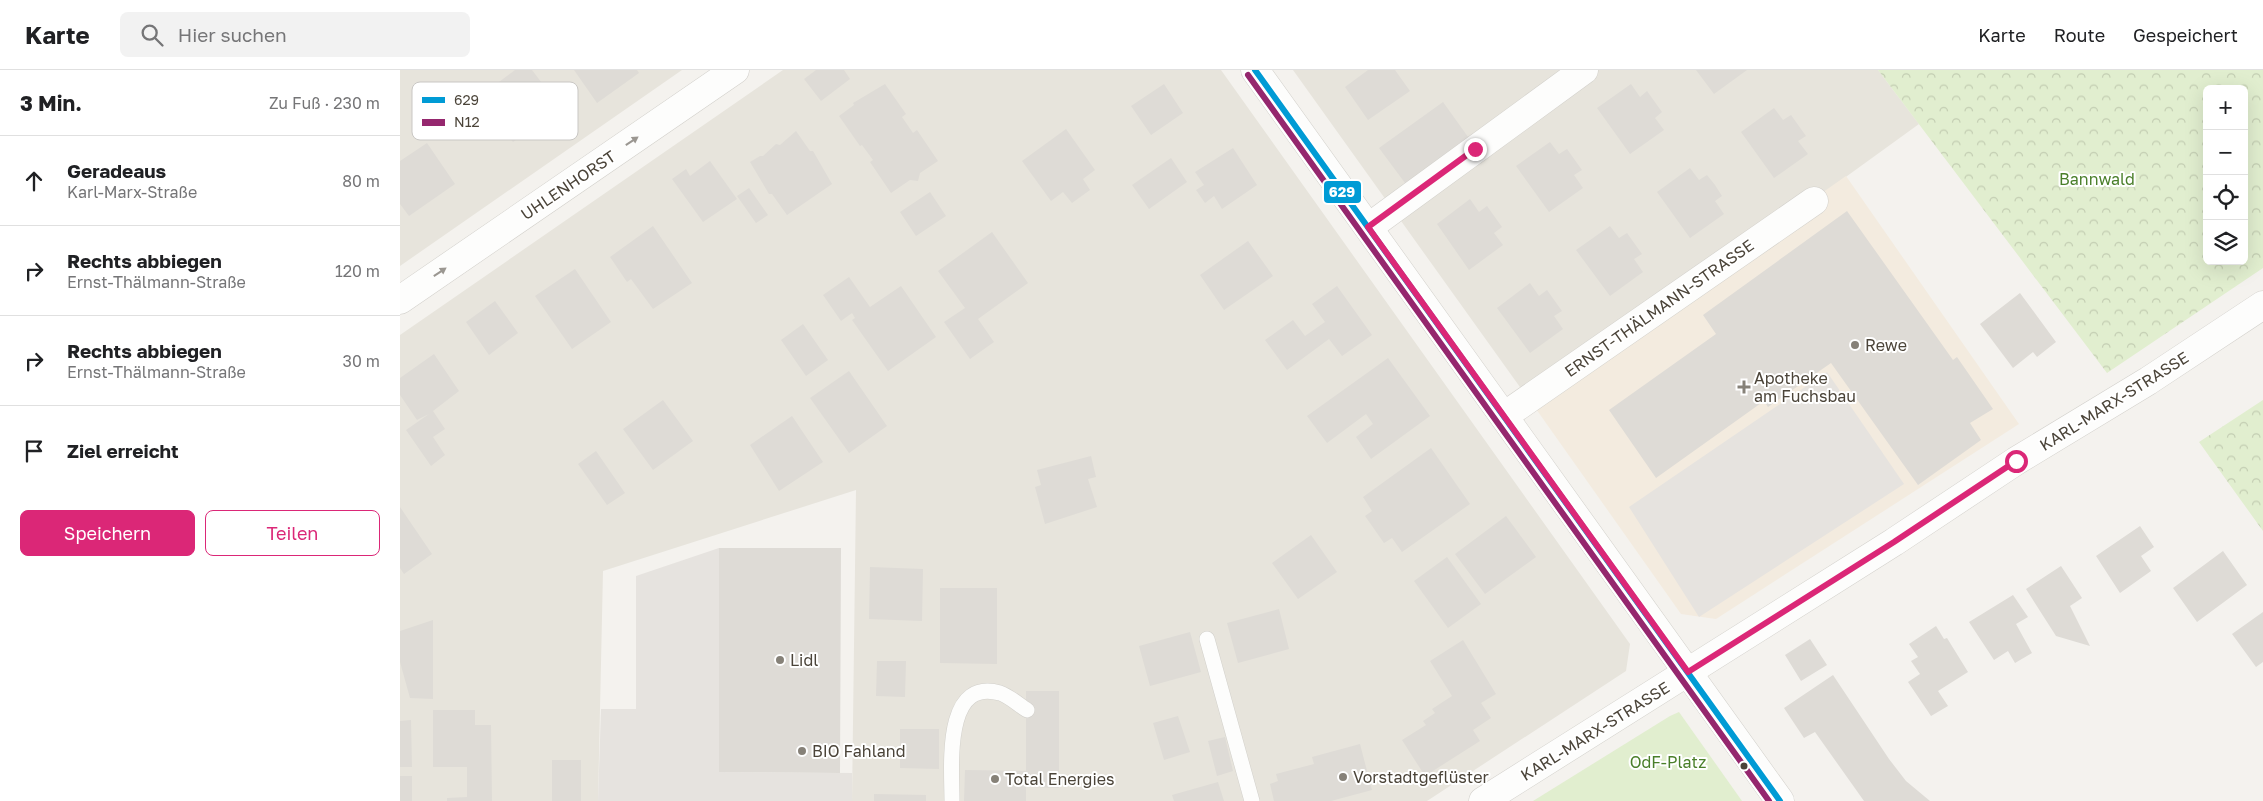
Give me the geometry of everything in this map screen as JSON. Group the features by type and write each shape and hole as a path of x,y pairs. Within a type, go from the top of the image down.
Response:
{"street":[{"name":"UHLENHORST","path":"400,300 735,70"},
{"path":"1255,70 1780,801"},
{"path":"1368,227 1584,70"},
{"name":"ERNST-THÄLMANN-STRASSE","path":"1504,416 1814,201"},
{"name":"KARL-MARX-STRASSE","path":"1483,801 2263,305"}],"lane":[{"path":"1207,639 1252,801"},
{"path":"952,801 953,734 963,703 972,695 982,691 1001,694 1026,710"}],"shaded area":[{"path":"400,70 682,70 400,266"},
{"path":"783,70 1221,70 1630,644 1626,671 1427,801 852,801 856,490 603,571 598,801 400,801 400,335"},
{"path":"1293,70 1878,70 1919,124 1532,404"},
{"path":"1846,176 2019,424 1716,619 1681,614 1529,399"},
{"path":"1827,372 1904,484 1699,617 1629,507"},
{"path":"719,548 719,772 852,773 852,801 598,801 601,709 636,709 636,576"}],"green space":[{"name":"Bannwald","path":"1878,70 2263,70 2263,268 2107,373"},
{"path":"2263,400 2263,531 2199,442"},
{"name":"OdF-Platz","path":"1679,712 1742,801 1533,801 1670,716"}],"building":[{"path":"515,70 532,70 541,82 499,82"},
{"path":"574,70 637,70 639,73 597,103"},
{"path":"816,70 844,70 850,79 821,101 804,79"},
{"path":"1368,70 1395,70 1410,91 1368,120 1345,87"},
{"path":"1696,70 1747,70 1714,94"},
{"path":"885,84 906,114 902,117 913,133 917,130 938,161 920,173 918,181 910,180 891,193 870,162 873,160 862,145 860,146 839,116 854,105 853,103"},
{"path":"1164,84 1183,113 1151,135 1131,106"},
{"path":"1631,84 1640,97 1647,91 1662,112 1655,118 1664,130 1630,154 1597,108"},
{"path":"1443,102 1471,141 1408,187 1379,148"},
{"path":"1774,108 1783,120 1791,115 1806,136 1798,141 1808,154 1774,178 1741,132"},
{"path":"1066,129 1095,170 1083,179 1090,190 1072,203 1063,192 1051,201 1022,161"},
{"path":"796,131 810,151 813,151 832,184 787,215 772,194 769,194 750,162 763,156 776,144 780,145"},
{"path":"1550,142 1559,154 1567,149 1582,170 1574,175 1583,188 1549,212 1516,166"},
{"path":"427,143 455,184 409,216 400,204 400,161"},
{"path":"1233,148 1257,185 1222,209 1214,196 1205,203 1196,190 1204,185 1195,172"},
{"path":"1171,158 1187,182 1149,209 1132,185"},
{"path":"710,161 737,199 703,222 672,179 686,169 690,176"},
{"path":"1690,168 1699,180 1707,175 1715,185 1722,196 1715,201 1724,214 1690,238 1657,192"},
{"path":"749,188 768,215 756,223 737,196"},
{"path":"930,192 946,216 916,236 900,212"},
{"path":"1470,199 1479,212 1487,206 1502,227 1494,233 1503,245 1469,270 1437,224"},
{"name":"Rewe","path":"1847,211 1953,360 1957,357 1993,409 1970,423 1981,440 1918,485 1831,363 1768,407 1764,401 1656,478 1609,410 1716,334 1703,315"},
{"path":"653,226 692,283 653,309 631,279 627,282 610,257"},
{"path":"1610,226 1619,238 1627,233 1642,254 1634,259 1643,272 1610,296 1576,250"},
{"path":"992,232 1028,283 978,319 994,342 970,359 944,322 965,308 938,271"},
{"path":"1248,241 1273,276 1224,310 1200,275"},
{"path":"575,269 611,322 572,349 535,296"},
{"path":"849,277 870,307 901,286 936,337 888,371 852,320 855,318 852,313 841,321 823,295"},
{"path":"1530,283 1539,296 1547,290 1562,311 1554,316 1563,329 1530,353 1497,308"},
{"path":"1337,286 1372,335 1342,356 1329,339 1287,370 1265,340 1293,320 1305,336 1325,322 1312,304"},
{"path":"2020,293 2056,342 2037,357 2033,352 2013,368 1980,324"},
{"path":"495,301 518,333 489,355 466,322"},
{"path":"803,324 828,360 806,376 781,340"},
{"path":"434,354 459,391 433,411 445,429 433,437 445,455 431,466 406,430 429,414 417,420 400,395 400,378"},
{"path":"1388,358 1430,416 1371,459 1356,437 1373,424 1366,414 1327,443 1307,416"},
{"path":"849,371 887,426 849,453 810,398"},
{"path":"663,400 693,441 653,470 623,429"},
{"path":"792,416 823,462 779,491 750,445"},
{"path":"1431,448 1470,504 1402,552 1392,538 1384,543 1365,516 1372,511 1363,497"},
{"path":"596,451 625,493 607,505 578,464"},
{"path":"1091,456 1096,477 1088,479 1097,507 1045,524 1035,487 1041,485 1037,470"},
{"path":"400,507 432,554 404,574 400,568"},
{"path":"1506,516 1536,557 1485,594 1455,554"},
{"path":"2140,526 2154,547 2141,556 2151,571 2120,593 2096,556"},
{"path":"1311,535 1337,572 1298,599 1272,563"},
{"name":"Lidl","path":"719,548 841,548 840,773 719,772"},
{"path":"2223,551 2247,585 2197,622 2173,588"},
{"path":"1447,557 1481,604 1448,628 1414,581"},
{"path":"2061,566 2082,598 2070,606 2090,646 2056,636 2026,589"},
{"path":"870,567 923,569 922,621 869,619"},
{"path":"940,588 997,588 997,664 940,663"},
{"path":"2013,595 2028,617 2016,624 2032,653 2015,663 2008,651 1994,660 1969,622"},
{"path":"1279,609 1289,649 1238,663 1227,623"},
{"path":"2263,612 2263,662 2256,667 2232,634"},
{"path":"433,620 433,699 410,698 400,662 400,631"},
{"path":"1936,626 1944,639 1947,638 1968,672 1938,691 1948,706 1931,716 1908,682 1920,674 1911,661 1918,657 1909,644"},
{"path":"1190,632 1201,672 1150,686 1139,646"},
{"path":"1810,639 1827,665 1801,681 1785,655"},
{"path":"1463,640 1496,694 1481,703 1491,718 1473,730 1480,741 1425,776 1402,740 1426,725 1423,721 1435,713 1432,709 1452,696 1430,661"},
{"path":"877,661 906,661 905,697 876,696"},
{"path":"1833,675 1889,759 1906,781 1930,801 1864,801 1815,732 1804,738 1784,708"},
{"path":"1026,691 1059,691 1059,788 1026,787 1026,801 964,801 965,770 1026,771"},
{"path":"433,710 475,710 475,725 491,725 492,801 447,801 447,798 467,797 467,767 433,767"},
{"path":"1178,716 1190,752 1164,760 1153,723"},
{"path":"411,720 412,767 400,767 400,721"},
{"path":"900,729 939,729 939,769 900,768"},
{"path":"1225,737 1233,771 1217,776 1208,741"},
{"name":"Vorstadtgeflüster","path":"1360,744 1372,790 1331,801 1274,801 1270,784 1278,781 1276,774 1314,764 1312,757"},
{"path":"552,760 581,760 581,801 552,801"},
{"path":"400,776 412,776 412,801 400,801"},
{"path":"1218,782 1224,801 1174,801 1172,795"},
{"path":"874,794 926,795 926,801 874,801"}],"transit line":[{"name":"629","path":"1255,70 1780,801"},
{"name":"N12","path":"1248,75 1769,801"}],"place":[{"name":"Rewe","path":"1855,345"},
{"name":"Apotheke am Fuchsbau","path":"1744,387"},
{"name":"Lidl","path":"780,660"},
{"name":"BIO Fahland","path":"802,751"},
{"name":"Vorstadtgeflüster","path":"1343,777"},
{"name":"Total Energies","path":"995,779"}],"route":[{"path":"1475,149 1368,227 1688,672 1894,542 2016,461"}]}
